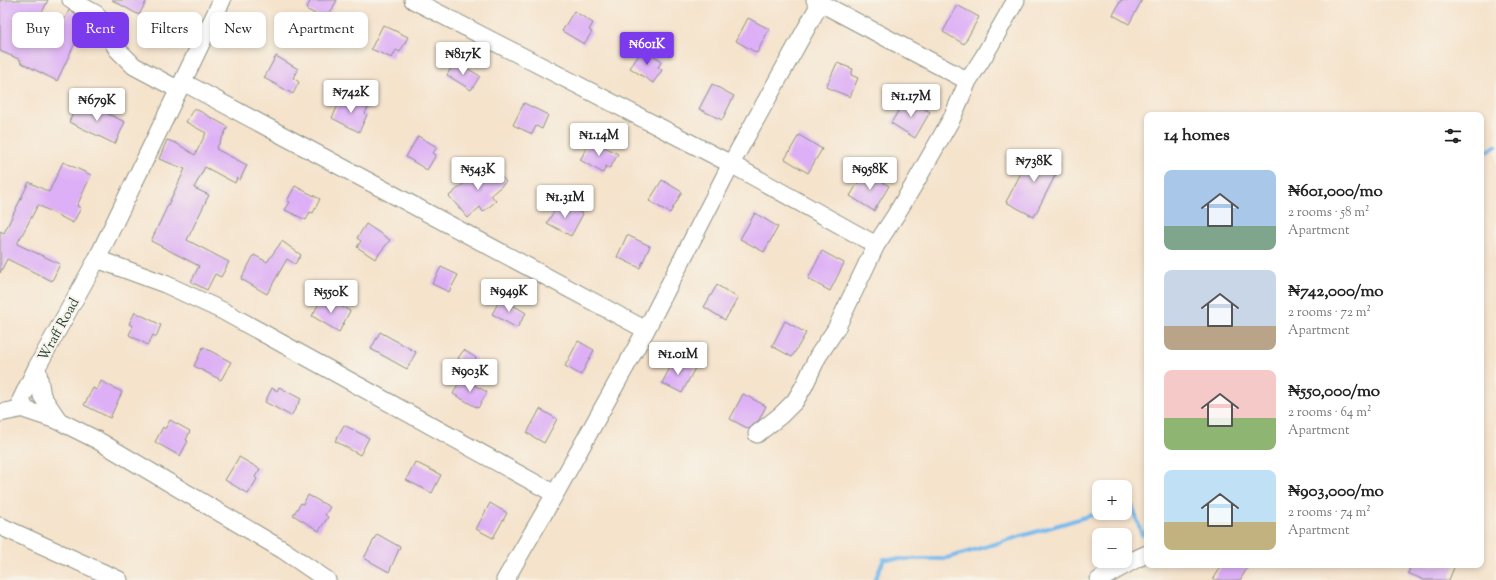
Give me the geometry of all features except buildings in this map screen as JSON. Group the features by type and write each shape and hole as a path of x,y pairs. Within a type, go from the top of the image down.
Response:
{"street":[{"path":"71,0 96,14 117,49 134,66 181,86 646,330"},
{"name":"Wraff Road","path":"222,0 97,259 37,367 42,396 59,421 97,440 283,550 327,580"},
{"path":"413,0 731,164 876,245"},
{"path":"757,434 781,415 794,401 804,386 818,356 836,329 876,245 896,216 952,118 968,82 1016,0"},
{"path":"505,580 555,494 646,330 731,164 819,1 968,82"},
{"path":"97,259 165,284 223,311 555,494"},
{"path":"37,367 21,400 26,410 59,421"},
{"path":"0,413 25,408"},
{"path":"0,526 119,580"},
{"path":"1099,580 1144,555"}],"waterway":[{"path":"1484,153 1496,146"},
{"path":"1132,505 1142,535 1144,533"},
{"path":"875,580 884,559 944,559 1092,515"}]}
